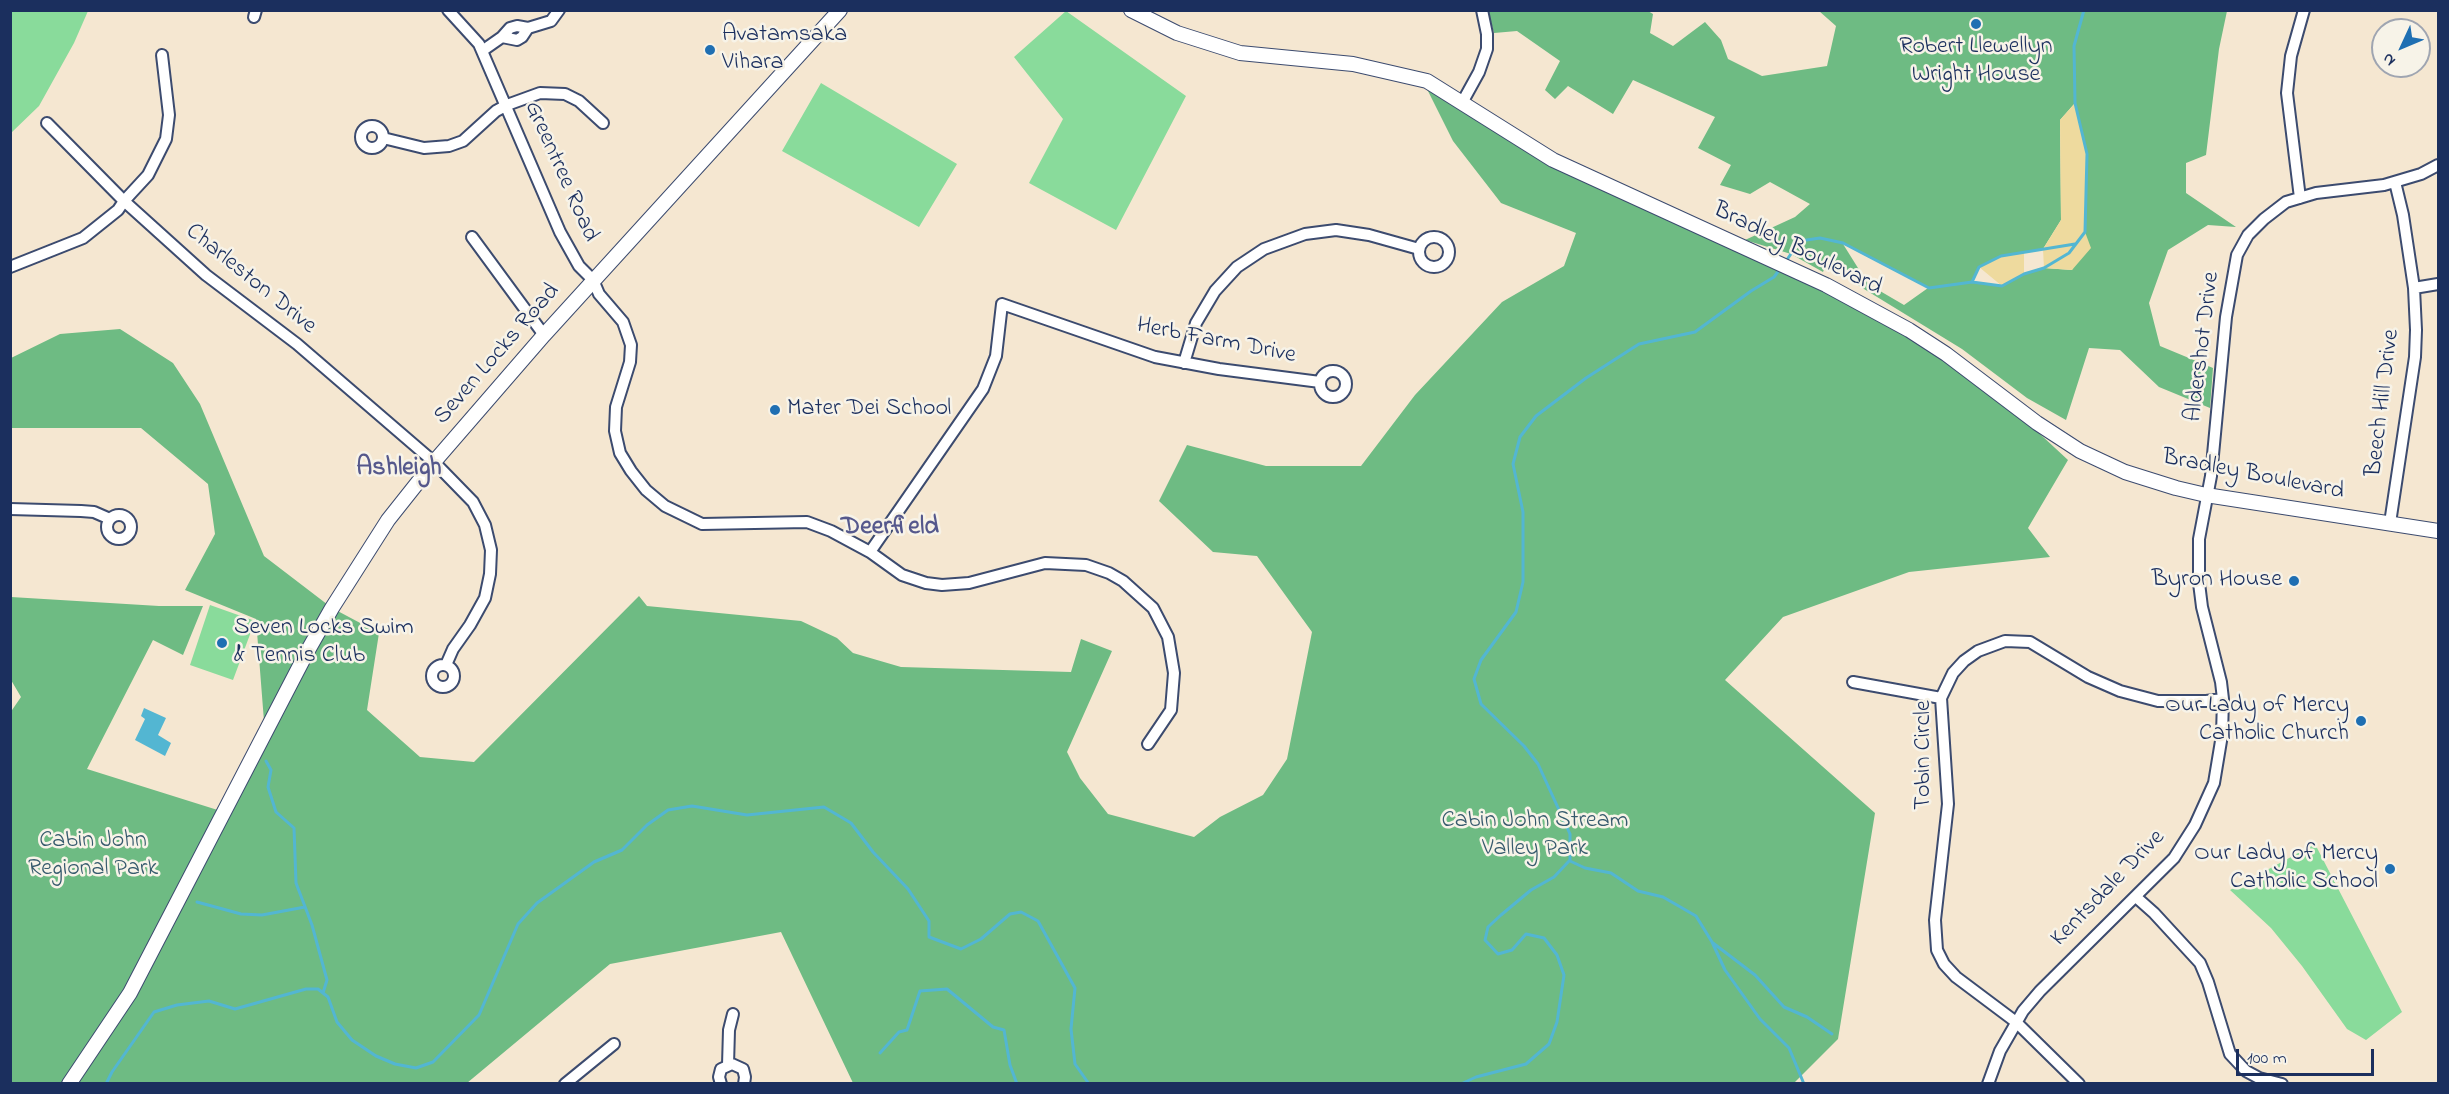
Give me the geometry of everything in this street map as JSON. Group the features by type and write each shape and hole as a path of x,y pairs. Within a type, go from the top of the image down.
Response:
{"main road":[{"name":"Seven Locks Road","path":"69,1083 130,993 332,608 388,520 434,462 592,280 840,10"},
{"name":"Bradley Boulevard","path":"1131,10 1177,33 1240,53 1353,64 1427,81 1552,160 1826,285 1909,330 2037,423 2080,451 2125,472 2206,495 2439,531"}],"street":[{"name":"Greentree Road","path":"448,10 464,26 482,51 560,232 579,266 623,322 631,345 630,362 616,407 615,431 620,453 646,490 665,506 702,524 807,522 831,531 870,552 902,574 926,583 942,585 969,583 1045,563 1062,562 1086,565 1109,573 1124,581 1153,608 1168,637 1174,673 1171,710 1148,744"},
{"path":"482,51 513,27 528,28 550,21 560,10"},
{"path":"1462,101 1479,72 1487,49 1487,34 1482,10"},
{"path":"2300,198 2288,93 2291,56 2304,10"},
{"path":"10,267 83,238 118,210 148,175 166,139 169,114 162,55"},
{"path":"383,138 424,148 449,146 463,141 496,111 525,96 540,93 565,94 579,101 603,123"},
{"name":"Charleston Drive","path":"47,123 124,201 206,275 297,344 434,462 474,502 485,525 491,550 490,574 485,598 453,650 447,665"},
{"name":"Aldershot Drive","path":"2206,495 2211,476 2226,317 2237,255 2248,235 2286,202 2316,193 2395,182 2421,174 2439,165"},
{"name":"Beech Hill Drive","path":"2390,523 2392,497 2415,357 2414,288 2403,215 2395,182"},
{"path":"1185,363 1196,323 1215,291 1237,267 1264,249 1305,234 1336,230 1369,235 1419,249"},
{"path":"472,237 544,335"},
{"path":"2414,288 2439,285"},
{"name":"Herb Farm Drive","path":"870,552 982,389 996,356 1002,304 1155,357 1219,369 1320,382"},
{"name":"Kentsdale Drive","path":"1988,1083 2000,1051 2016,1022 2040,991 2174,858 2195,825 2214,783 2222,735 2223,699 2221,682 2202,607 2199,583 2199,538 2206,495"},
{"path":"10,509 94,512 110,519"},
{"name":"Tobin Circle","path":"2079,1083 2016,1022 1956,977 1944,964 1937,950 1935,920 1948,804 1941,698 1953,673 1964,661 1977,651 2005,641 2030,642 2088,677 2120,691 2158,701 2223,699"},
{"path":"1854,682 1941,698"},
{"path":"2136,897 2200,963 2230,1054 2246,1071 2259,1078 2282,1083"},
{"path":"728,1065 729,1030 733,1014"},
{"path":"566,1083 614,1044"},
{"path":"721,1083 720,1073 728,1065 736,1064 743,1069 746,1077 744,1083"}],"green space":[{"path":"11,10 88,11 74,43 39,106 11,133"},
{"path":"1066,11 1186,96 1116,230 1029,183 1063,119 1014,57"},
{"path":"1488,11 1648,11 1653,14 1650,33 1673,46 1705,22 1721,40 1728,59 1762,76 1827,66 1836,26 1819,11 2227,11 2219,49 2206,155 2186,163 2186,193 2236,227 2208,225 2168,250 2149,303 2160,346 2213,368 2210,408 2159,387 2120,350 2089,348 2066,420 2027,398 1962,349 1851,281 1827,262 1823,272 1791,254 1745,240 1795,217 1810,204 1770,182 1750,194 1720,185 1731,165 1698,148 1715,117 1633,80 1613,114 1568,86 1555,99 1545,90 1560,61 1517,31 1494,33","holes":["2075,103 2086,196 2085,232 2072,270 2044,268 2024,274 2002,286 1973,282 1979,267 2001,256 2043,249 2061,220 2060,120","1843,244 1928,288 1904,305 1868,284"]},
{"path":"821,83 957,164 919,227 782,151"},
{"name":"Cabin John Stream Valley Park","path":"1426,87 1519,145 1826,285 1988,386 2068,460 2028,528 2050,557 1909,572 1783,617 1725,680 1875,813 1838,1039 1794,1083 853,1083 781,932 610,964 467,1083 11,1083 10,713 21,697 11,680 11,597 159,606 203,606 183,655 153,640 87,769 224,812 265,734 256,619 185,590 215,534 208,484 141,428 11,428 11,358 60,334 120,329 173,363 200,404 264,556 332,608 379,633 367,710 420,757 474,762 639,596 647,606 801,621 837,638 853,653 901,667 1071,672 1081,639 1112,651 1067,752 1080,778 1108,814 1194,837 1220,817 1263,795 1287,759 1312,632 1257,556 1213,552 1159,501 1187,445 1266,466 1361,466 1415,395 1502,302 1564,266 1576,233 1501,203 1453,141"},
{"name":"Seven Locks Swim & Tennis Club","path":"210,605 255,621 233,680 190,665"},
{"path":"2315,844 2402,1012 2366,1040 2347,1029 2302,966 2271,928 2230,890"}],"sand":[{"path":"2075,103 2087,154 2085,232 2091,248 2072,270 2044,268 2043,249 2061,220 2060,120"},
{"path":"2024,252 2024,274 2002,286 1979,267 2001,256"}],"water":[{"path":"144,708 166,718 158,735 171,743 165,756 135,740 145,719 141,716"}],"waterway":[{"path":"1786,261 1800,241 1820,238 1843,243 1929,288 1972,282 2002,286 2024,274 2044,268 2069,253 2085,232 2087,154 2075,103 2074,46 2084,10"},
{"path":"1972,282 1979,267 2001,256 2075,244"},
{"path":"1461,1084 1476,1077 1526,1064 1549,1044 1557,1022 1564,975 1557,955 1544,938 1526,934 1512,950 1498,954 1485,940 1488,927 1531,890 1554,877 1570,860 1570,834 1538,764 1524,746 1481,704 1474,679 1481,660 1516,612 1523,582 1523,512 1513,464 1520,437 1536,416 1586,378 1639,344 1695,332 1774,277 1780,269"},
{"path":"266,761 271,770 268,787 276,812 294,828 296,883 312,925 327,980 323,993"},
{"path":"106,1084 154,1012 177,1005 209,1001 235,1009 306,989 318,989 328,997 337,1022 352,1040 376,1056 395,1064 416,1068 433,1062 479,1015 518,924 537,903 594,862 622,850 647,825 668,810 692,806 747,815 824,807 851,823 873,852 908,889 929,921 929,937 961,949 981,939 1010,914 1021,912 1038,921 1075,988 1071,1029 1075,1064 1089,1084"},
{"path":"1570,861 1585,868 1611,873 1638,891 1663,897 1696,916 1725,970 1760,1019 1789,1048 1804,1084"},
{"path":"197,902 241,914 262,915 305,907"},
{"path":"1713,943 1755,975 1784,1007 1807,1017 1832,1034"},
{"path":"880,1053 899,1032 907,1030 920,991 947,989 993,1027 1004,1030 1010,1065 1017,1084"}],"place":[{"name":"Robert Llewellyn Wright House","path":"1976,24"},
{"name":"Avatamsaka Vihara","path":"710,50"},
{"name":"Mater Dei School","path":"775,410"},
{"name":"Byron House","path":"2294,581"},
{"name":"Seven Locks Swim & Tennis Club","path":"222,643"},
{"name":"Our Lady of Mercy Catholic Church","path":"2361,721"},
{"name":"Our Lady of Mercy Catholic School","path":"2390,869"}],"district":[{"name":"Ashleigh","path":"399,470"},
{"name":"Deerfield","path":"890,529"}],"park label":[{"name":"Cabin John Regional Park","path":"93,856"}]}
